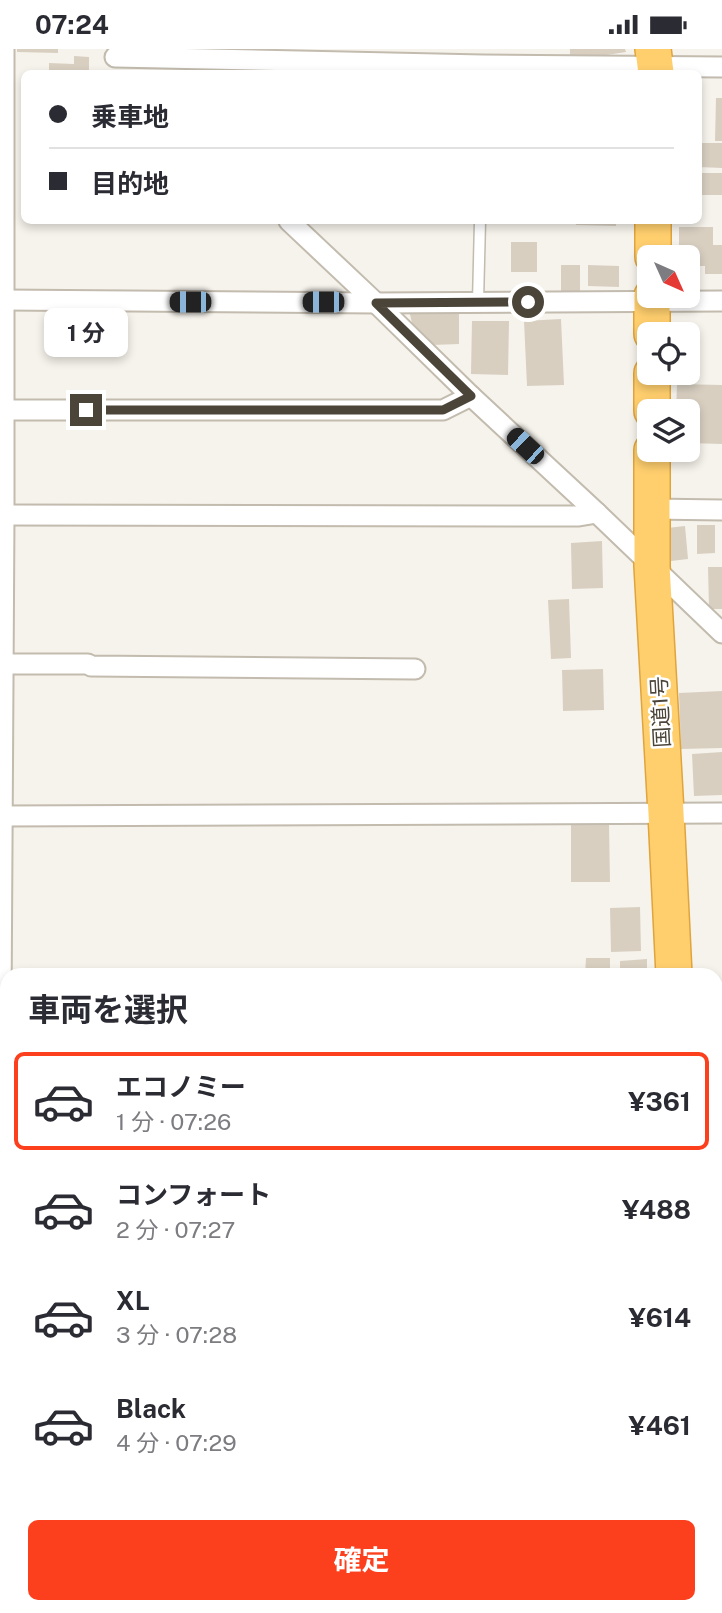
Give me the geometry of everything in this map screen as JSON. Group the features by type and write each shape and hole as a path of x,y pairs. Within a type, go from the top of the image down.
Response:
{"highway":[{"path":"653,224 653,245"},
{"name":"国道1号","path":"652,462 652,566 674,968"}],"street":[{"path":"3,968 4,49"},
{"path":"111,53 334,55 483,69 655,63 722,67"},
{"path":"111,53 130,70"},
{"path":"292,224 722,633"},
{"path":"3,304 478,302 652,310 722,301"},
{"path":"4,410 443,410 471,396"},
{"path":"652,509 722,510"},
{"path":"4,515 579,516 597,513"},
{"path":"3,664 415,669"},
{"path":"2,816 722,813"}],"lane":[{"path":"478,302 480,224"}],"building":[{"path":"17,49 58,49 58,53 17,52"},
{"path":"570,49 625,49 626,52 600,56 570,56"},
{"path":"74,56 89,57 89,70 49,70 49,63 74,64"},
{"path":"716,98 722,98 722,141 715,141"},
{"path":"702,143 722,143 722,168 702,167"},
{"path":"702,173 722,173 722,195 702,195"},
{"path":"616,224 616,226 576,225"},
{"path":"679,227 713,227 713,245 722,245 722,274 705,274 705,266 700,266 700,245 679,245"},
{"path":"511,242 537,242 537,272 511,272"},
{"path":"561,265 580,265 580,291 561,292"},
{"path":"588,265 619,266 619,287 588,286"},
{"path":"409,310 459,311 459,344 432,345 412,323"},
{"path":"561,319 564,385 527,386 524,321"},
{"path":"472,321 509,321 508,375 471,374"},
{"path":"677,385 722,385 722,444 700,443 700,399 676,399"},
{"path":"697,525 715,525 715,553 697,554"},
{"path":"685,526 688,559 671,561 667,528"},
{"path":"602,541 603,588 572,589 571,543"},
{"path":"708,567 722,567 722,609 709,609"},
{"path":"569,599 571,658 551,659 548,600"},
{"path":"603,669 604,710 563,711 562,670"},
{"path":"722,691 722,748 681,749 679,693"},
{"path":"722,752 722,795 694,796 692,754"},
{"path":"571,824 609,824 610,882 571,882"},
{"path":"640,907 641,951 611,952 610,908"},
{"path":"586,958 610,958 610,968 585,968"},
{"path":"647,959 647,968 620,968 620,961"}],"route":[{"path":"86,410 443,410 471,396 376,303 528,302"}]}
